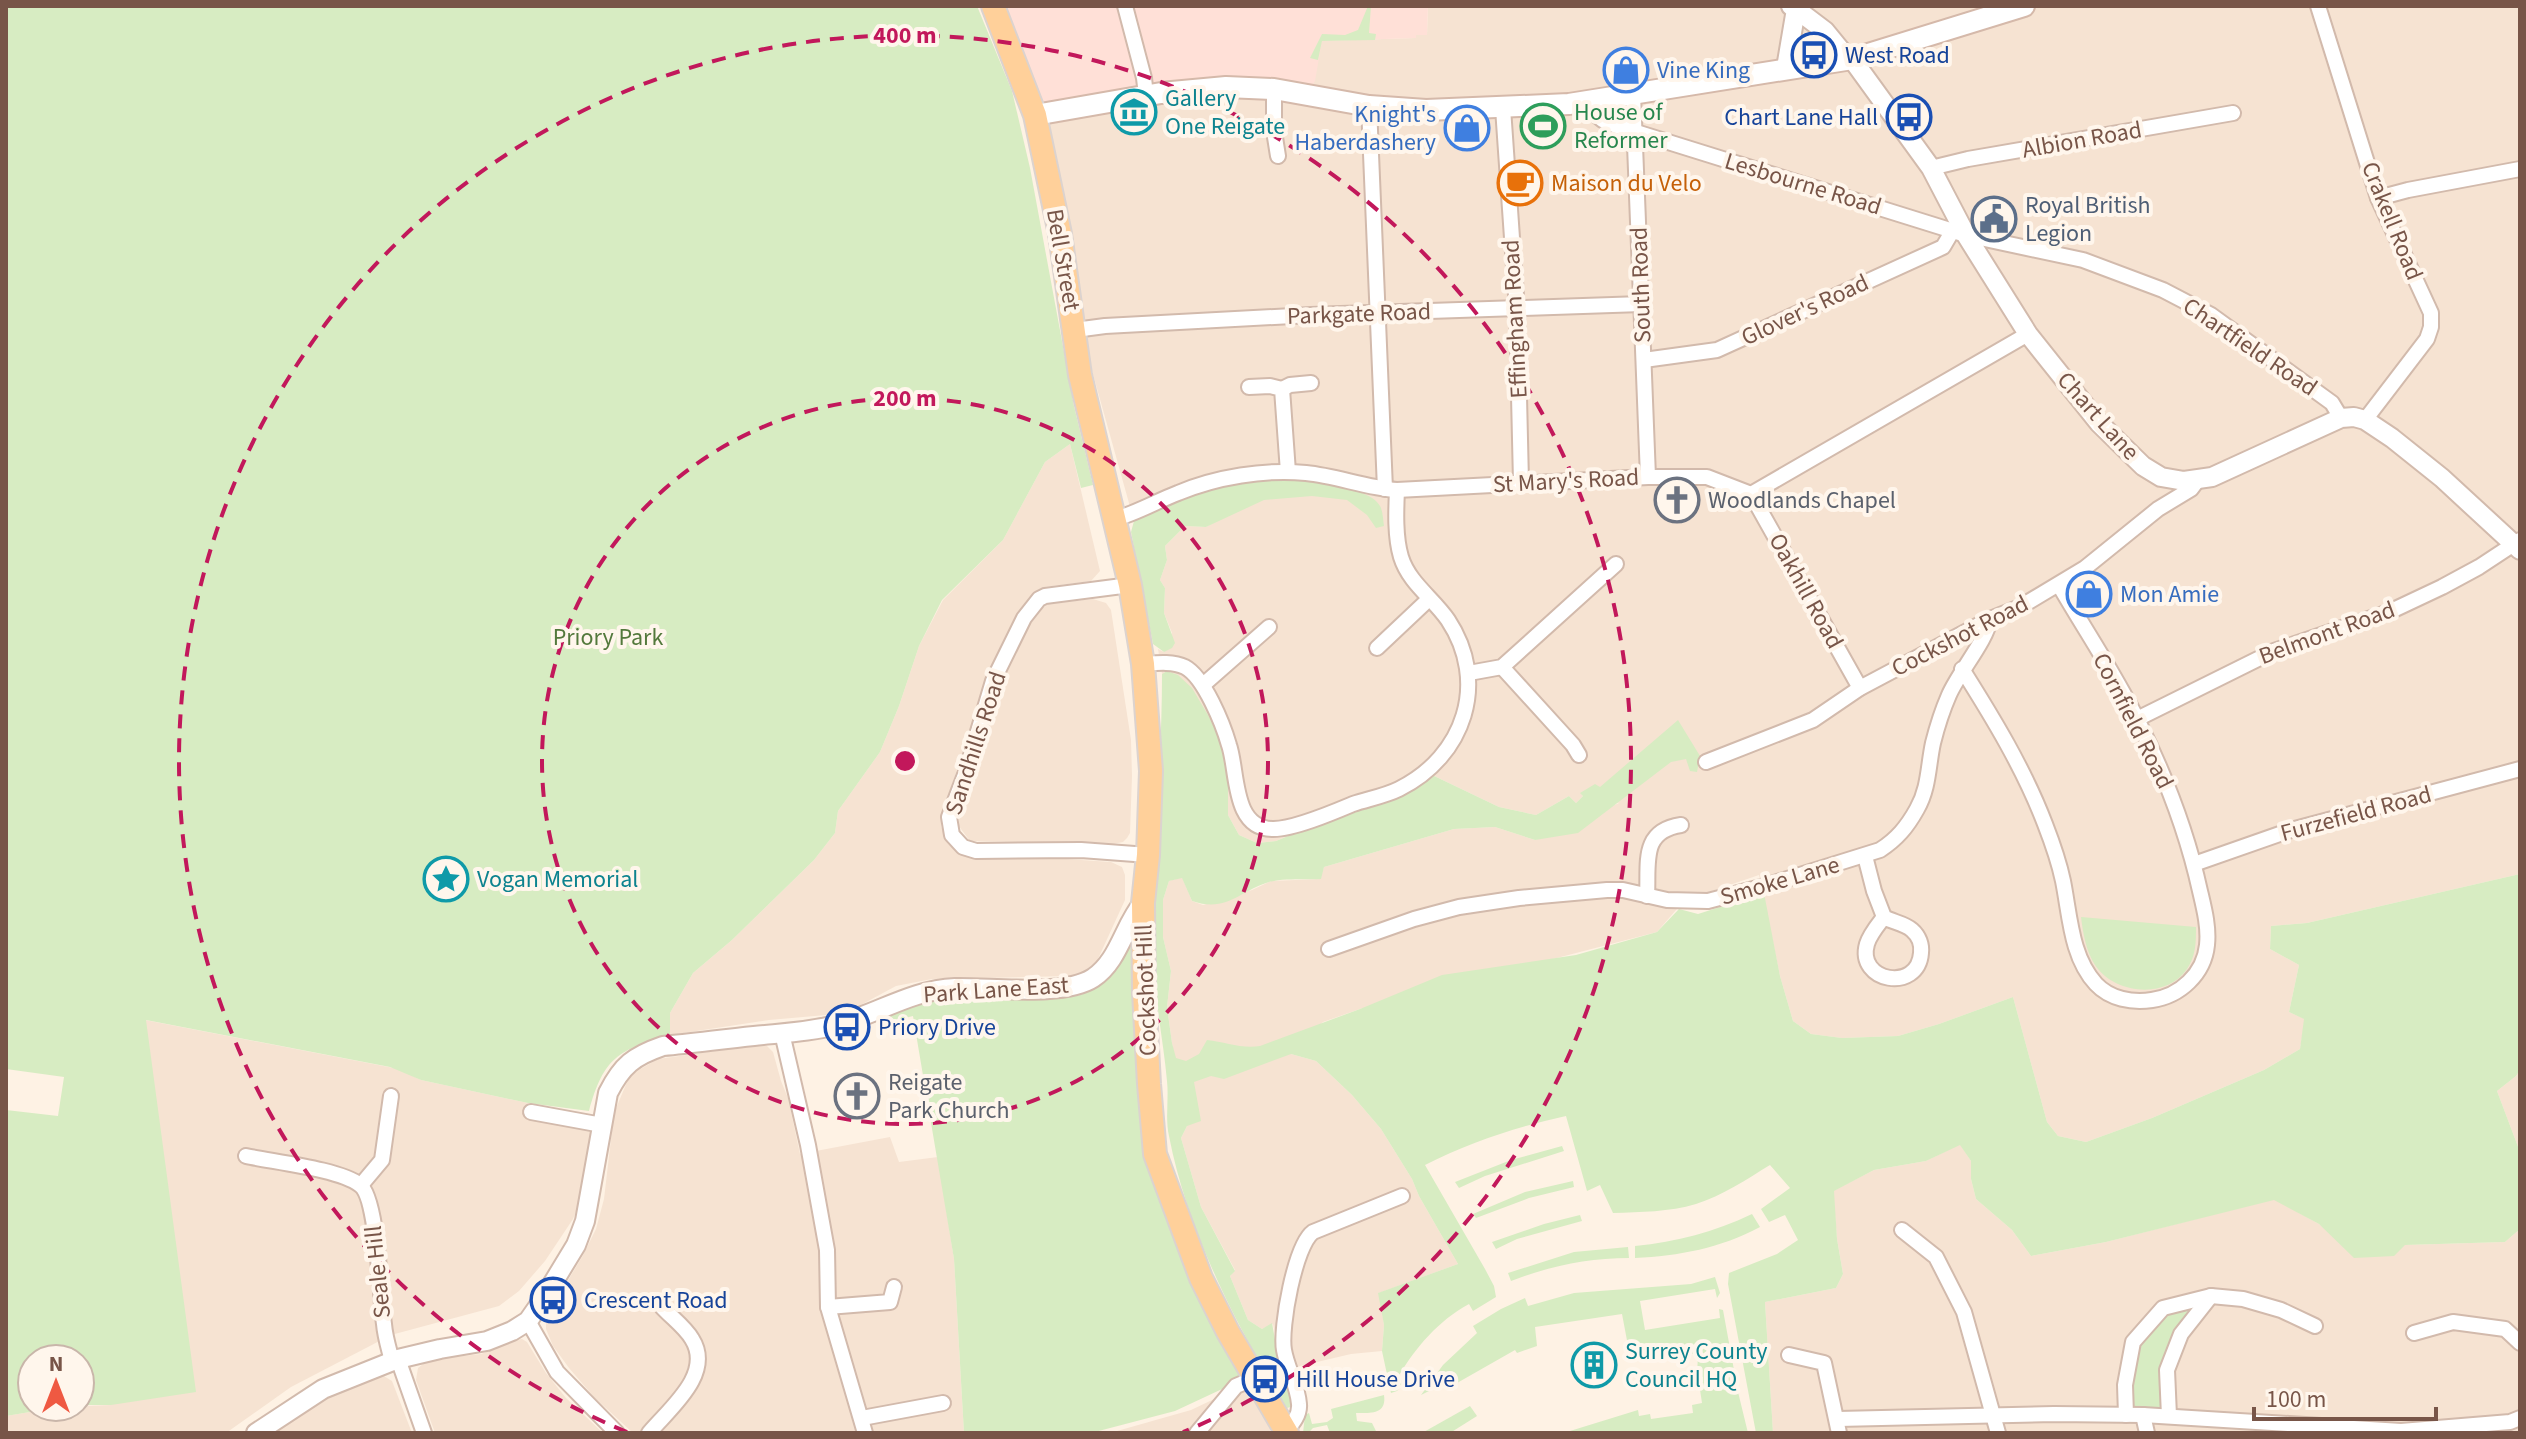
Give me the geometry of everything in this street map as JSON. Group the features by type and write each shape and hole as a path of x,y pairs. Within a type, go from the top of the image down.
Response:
{"main road":[{"name":"Bell Street","path":"993,6 1035,115 1060,234 1080,375 1115,519"},
{"path":"1035,115 1205,88 1274,89 1369,106 1426,110 1590,102 1852,59 2024,6"},
{"name":"Cockshot Hill","path":"1115,519 1143,664 1151,771 1143,903 1149,1084 1155,1154 1201,1278 1286,1432"}],"street":[{"path":"1125,6 1146,95"},
{"name":"Crakell Road","path":"2318,6 2378,198 2431,313 2427,339 2365,420"},
{"name":"Chart Lane","path":"1786,68 1793,8 1825,31 1852,59 1931,168 1960,233 2028,334 2099,423 2143,466 2161,477 2197,481 2212,477 2341,418 2365,420"},
{"path":"1274,89 1274,131 1278,156"},
{"name":"South Road","path":"1633,94 1648,477"},
{"name":"Lesbourne Road","path":"1590,102 1592,113 1598,119 1960,233"},
{"path":"1143,664 1182,665 1196,675 1230,747 1233,771 1246,815 1261,827 1270,829 1323,815 1398,789 1420,775 1453,741 1459,729 1466,707 1469,673 1457,636 1448,620 1418,587 1400,555 1391,490 1378,313 1369,106"},
{"name":"Effingham Road","path":"1503,108 1517,310 1521,482"},
{"name":"Albion Road","path":"1931,168 2233,113"},
{"path":"2378,198 2520,169"},
{"name":"Glover's Road","path":"1644,360 1717,350 1943,247 1960,233"},
{"name":"Chartfield Road","path":"1960,233 2083,260 2163,290 2211,315 2332,403 2341,418"},
{"name":"Parkgate Road","path":"1075,330 1131,324 1642,304"},
{"path":"1751,494 2028,334"},
{"path":"1249,387 1282,389 1311,383"},
{"path":"1282,389 1288,472"},
{"path":"2365,420 2417,457 2518,545"},
{"name":"St Mary's Road","path":"1115,519 1219,480 1288,472 1391,490 1521,482 1707,477 1751,494"},
{"path":"2158,509 2161,477"},
{"name":"Cockshot Road","path":"1706,762 1813,720 1860,688 2059,585 2105,554 2158,509 2191,489 2197,481"},
{"name":"Oakhill Road","path":"1751,494 1860,688"},
{"name":"Belmont Road","path":"2137,719 2274,651 2389,612 2518,545"},
{"path":"1469,673 1502,667 1616,564"},
{"name":"Sandhills Road","path":"1130,585 1053,594 1033,605 993,681 949,817 949,826 952,835 963,847 976,851 1081,850 1148,855"},
{"name":"Cornfield Road","path":"1962,669 2028,784 2054,847 2081,962 2099,987 2125,1000 2141,1002 2174,994 2197,973 2207,946 2207,926 2194,864 2168,787 2137,719 2059,585"},
{"path":"1377,648 1429,599"},
{"name":"Smoke Lane","path":"1329,949 1414,919 1459,907 1519,898 1623,890 1667,900 1708,901 1880,850 1907,827 1918,808 1925,793 1937,730 1950,693 1986,634 1990,619"},
{"path":"1203,685 1269,627"},
{"path":"1502,667 1579,755"},
{"name":"Furzefield Road","path":"2194,864 2291,830 2520,769"},
{"path":"1647,896 1651,843 1662,830 1681,825"},
{"path":"1865,856 1884,917 1912,930 1919,939 1921,956 1913,974 1893,980 1883,977 1868,964 1867,944 1884,917"},
{"name":"Park Lane East","path":"256,1433 323,1389 395,1360 487,1341 528,1321 576,1245 585,1221 608,1093 627,1064 640,1054 663,1046 841,1024 927,991 1057,988 1083,984 1109,963 1133,915 1143,903"},
{"path":"782,1033 808,1145 827,1250 828,1307 863,1426 943,1403"},
{"path":"246,1156 338,1174 361,1185 382,1160 391,1096"},
{"path":"531,1112 602,1125"},
{"name":"Seale Hill","path":"361,1185 369,1202 384,1326 424,1433"},
{"path":"1286,1432 1300,1408 1288,1370 1282,1332 1284,1313 1303,1244 1313,1232 1402,1196"},
{"path":"1902,1230 1936,1257 1964,1312 1998,1433"},
{"path":"828,1307 893,1306 894,1287"},
{"path":"2126,1415 2125,1385 2133,1342 2163,1308 2211,1296 2243,1299 2281,1310 2315,1326"},
{"path":"2169,1416 2167,1370 2181,1334 2211,1296"},
{"path":"649,1433 692,1382 698,1363 694,1341 662,1307"},
{"path":"528,1321 557,1372 617,1433"},
{"path":"2414,1333 2453,1322 2505,1329 2520,1343"},
{"path":"1789,1355 1824,1363 1839,1426 1993,1416 2143,1415 2401,1431 2510,1422 2520,1418"},
{"path":"1197,1433 1236,1386 1255,1378"},
{"path":"2143,1415 2147,1433"}],"shaded area":[{"path":"998,6 1428,6 1427,35 1322,41 1315,81 1309,90 1038,106"},
{"path":"1428,6 2520,6 2520,874 2307,923 2271,926 2270,949 2299,965 2289,1012 2305,1019 2300,1049 2264,1070 2152,1118 2086,1142 2058,1136 2047,1122 2013,997 1898,1036 1842,1038 1811,1034 1793,1021 1780,976 1759,875 1709,892 1689,895 1657,932 1360,1009 1323,1022 1291,1054 1316,1061 1352,1095 1381,1129 1458,1264 1379,1293 1384,1325 1382,1351 1351,1354 1283,1370 1273,1324 1262,1329 1248,1320 1230,1276 1235,1270 1201,1207 1181,1138 1187,1126 1167,1007 1171,971 1163,937 1163,900 1169,881 1182,877 1192,901 1203,905 1271,881 1320,879 1324,867 1454,829 1495,827 1535,840 1619,803 1581,793 1583,796 1576,803 1569,796 1536,815 1499,807 1430,774 1404,794 1276,841 1257,843 1239,835 1228,815 1222,744 1167,671 1162,674 1158,649 1164,652 1172,633 1164,613 1165,588 1160,580 1167,560 1165,546 1185,526 1206,527 1228,515 1172,500 1134,521 1084,342 1048,121 1322,41 1427,35"},
{"path":"1070,444 1100,571 1091,581 1044,587 1022,607 987,676 941,826 946,840 967,857 1066,859 1111,862 1122,867 1125,900 1097,961 1082,973 1070,976 932,979 896,986 857,1007 826,1015 670,1035 670,1013 693,973 732,940 814,860 835,833 838,811 880,752 919,646 943,600 1003,540 1045,462"},
{"path":"1093,599 1106,603 1111,610 1131,740 1130,833 1123,842 1113,844 970,841 958,825 960,813 1004,678 1029,626 1048,604"},
{"path":"145,1020 399,1069 421,1080 528,1103 526,1113 592,1127 579,1204 573,1219 545,1261 519,1291 499,1306 391,1335 291,1387 226,1433 6,1433 6,1416 16,1414 16,1423 96,1423 96,1406 111,1405"},
{"path":"767,1046 773,1052 788,1098 800,1154 890,1137 899,1162 938,1157 954,1259 964,1433 633,1433 594,1397 553,1346 546,1329 546,1317 596,1229 604,1199 614,1113 630,1075 658,1059"},
{"path":"2520,1070 2520,1152 2497,1091"},
{"path":"1960,1144 1971,1161 1976,1199 2012,1230 2031,1256 2106,1242 2274,1199 2334,1236 2405,1245 2505,1242 2520,1229 2520,1433 1773,1433 1765,1302 1836,1288 1843,1274 1833,1191 1874,1170 1926,1161"},
{"path":"522,1339 566,1398 603,1433 435,1433 416,1380 418,1368 428,1360 481,1354"},
{"path":"382,1375 392,1381 412,1433 271,1433 331,1395"},
{"path":"1248,1383 1277,1426 1266,1433 1110,1433 1191,1410"}],"green space":[{"name":"Priory Park","path":"6,6 977,6 1012,91 1030,168 1074,406 1093,485 1081,488 1070,444 1045,462 1003,540 942,600 919,646 880,752 838,811 835,833 814,860 732,940 693,973 670,1013 670,1035 625,1051 616,1058 601,1078 589,1111 528,1103 421,1080 390,1067 146,1020 196,1392 96,1405 96,1343 16,1343 16,1414 6,1416 6,1110 58,1116 64,1077 6,1069"},
{"path":"1368,6 1371,6 1369,33 1376,34 1375,40 1322,41 1318,60 1310,58 1322,34 1345,35 1358,30"},
{"path":"1276,476 1363,493 1380,506 1384,526 1376,528 1367,515 1347,500 1312,496 1264,500 1206,527 1185,526 1165,546 1167,560 1160,580 1165,588 1164,613 1175,643 1164,652 1153,644 1131,532 1134,521 1172,500 1217,486"},
{"path":"1167,671 1178,675 1192,688 1208,715 1222,744 1228,785 1228,815 1239,835 1257,843 1276,841 1404,794 1430,774 1499,807 1536,815 1569,796 1576,803 1583,796 1580,793 1595,784 1600,787 1678,720 1700,756 1697,772 1690,771 1686,759 1671,762 1578,833 1535,840 1495,827 1454,829 1324,867 1321,879 1269,882 1224,903 1192,901 1182,878 1169,881 1163,900 1163,937 1171,971 1167,1007 1176,1058 1186,1061 1199,1054 1207,1040 1260,1046 1442,975 1576,955 1657,932 1679,909 1698,914 1764,893 1780,976 1793,1021 1811,1034 1842,1038 1898,1036 2013,997 2047,1122 2058,1136 2086,1142 2152,1118 2264,1070 2300,1049 2304,1019 2289,1012 2299,965 2270,949 2271,926 2307,923 2520,874 2520,1070 2497,1091 2520,1152 2520,1229 2505,1242 2405,1245 2394,1256 2354,1258 2319,1224 2274,1200 2106,1242 2031,1256 2012,1230 1976,1199 1971,1161 1960,1145 1926,1161 1874,1170 1834,1191 1843,1274 1836,1288 1765,1302 1773,1433 1756,1433 1728,1284 1729,1273 1777,1254 1798,1240 1785,1215 1769,1222 1761,1209 1790,1188 1770,1165 1706,1201 1665,1210 1613,1213 1600,1185 1587,1191 1566,1116 1494,1136 1425,1165 1485,1269 1496,1297 1473,1311 1469,1304 1438,1327 1412,1355 1398,1377 1404,1382 1391,1393 1382,1351 1384,1325 1378,1293 1458,1264 1381,1129 1352,1095 1316,1061 1291,1054 1224,1079 1211,1076 1194,1082 1201,1121 1187,1126 1181,1138 1201,1207 1235,1271 1230,1276 1248,1320 1262,1329 1272,1323 1294,1406 1287,1408 1232,1312 1201,1242 1177,1171 1168,1129 1167,1081 1156,991 1154,940 1162,674"},
{"path":"2081,917 2196,927 2192,959 2178,979 2166,986 2140,990 2127,987 2114,982 2095,965 2087,948"},
{"path":"1141,930 1149,1154 1243,1369 1235,1383 1175,1411 1091,1433 964,1433 954,1259 913,1016 889,1022 884,1014 939,997 1077,996 1107,980 1123,955 1131,932"},
{"path":"1562,1146 1564,1151 1485,1176 1459,1188 1455,1182 1511,1160"},
{"path":"1573,1181 1574,1187 1529,1198 1476,1218 1473,1214 1525,1192"},
{"path":"1752,1214 1760,1227 1715,1246 1635,1258 1635,1246 1695,1235"},
{"path":"1580,1215 1582,1221 1517,1239 1496,1249 1492,1242 1544,1224"},
{"path":"1628,1247 1629,1258 1569,1264 1511,1281 1508,1273 1574,1252"},
{"path":"1715,1277 1720,1293 1717,1298 1715,1289 1640,1301 1645,1330 1720,1318 1719,1309 1723,1310 1748,1433 1571,1433 1638,1410 1639,1416 1650,1414 1651,1419 1693,1413 1692,1405 1702,1403 1699,1383 1703,1382 1703,1377 1697,1376 1698,1354 1629,1351 1622,1314 1535,1327 1537,1346 1517,1353 1515,1350 1450,1387 1447,1382 1421,1395 1443,1365 1477,1333 1473,1326 1525,1298 1528,1306 1574,1293 1691,1284"},
{"path":"2205,1300 2179,1331 2167,1407 2130,1410 2127,1387 2136,1344 2165,1312"},
{"path":"1384,1395 1380,1409 1372,1413 1356,1413 1357,1421 1372,1423 1377,1433 1330,1433 1327,1425 1303,1433 1305,1415 1309,1413 1312,1424 1327,1422 1333,1418 1331,1409"},
{"path":"1470,1406 1477,1416 1450,1433 1422,1433"}],"place":[{"name":"West Road","path":"1814,55"},
{"name":"Vine King","path":"1626,70"},
{"name":"Gallery One Reigate","path":"1134,112"},
{"name":"Chart Lane Hall","path":"1909,117"},
{"name":"House of Reformer","path":"1543,126"},
{"name":"Knight's Haberdashery","path":"1467,128"},
{"name":"Maison du Velo","path":"1520,183"},
{"name":"Royal British Legion","path":"1994,219"},
{"name":"Woodlands Chapel","path":"1677,500"},
{"name":"Mon Amie","path":"2089,594"},
{"name":"Vogan Memorial","path":"446,879"},
{"name":"Priory Drive","path":"847,1027"},
{"name":"Reigate Park Church","path":"857,1096"},
{"name":"Crescent Road","path":"553,1300"},
{"name":"Surrey County Council HQ","path":"1594,1365"},
{"name":"Hill House Drive","path":"1265,1379"}]}
